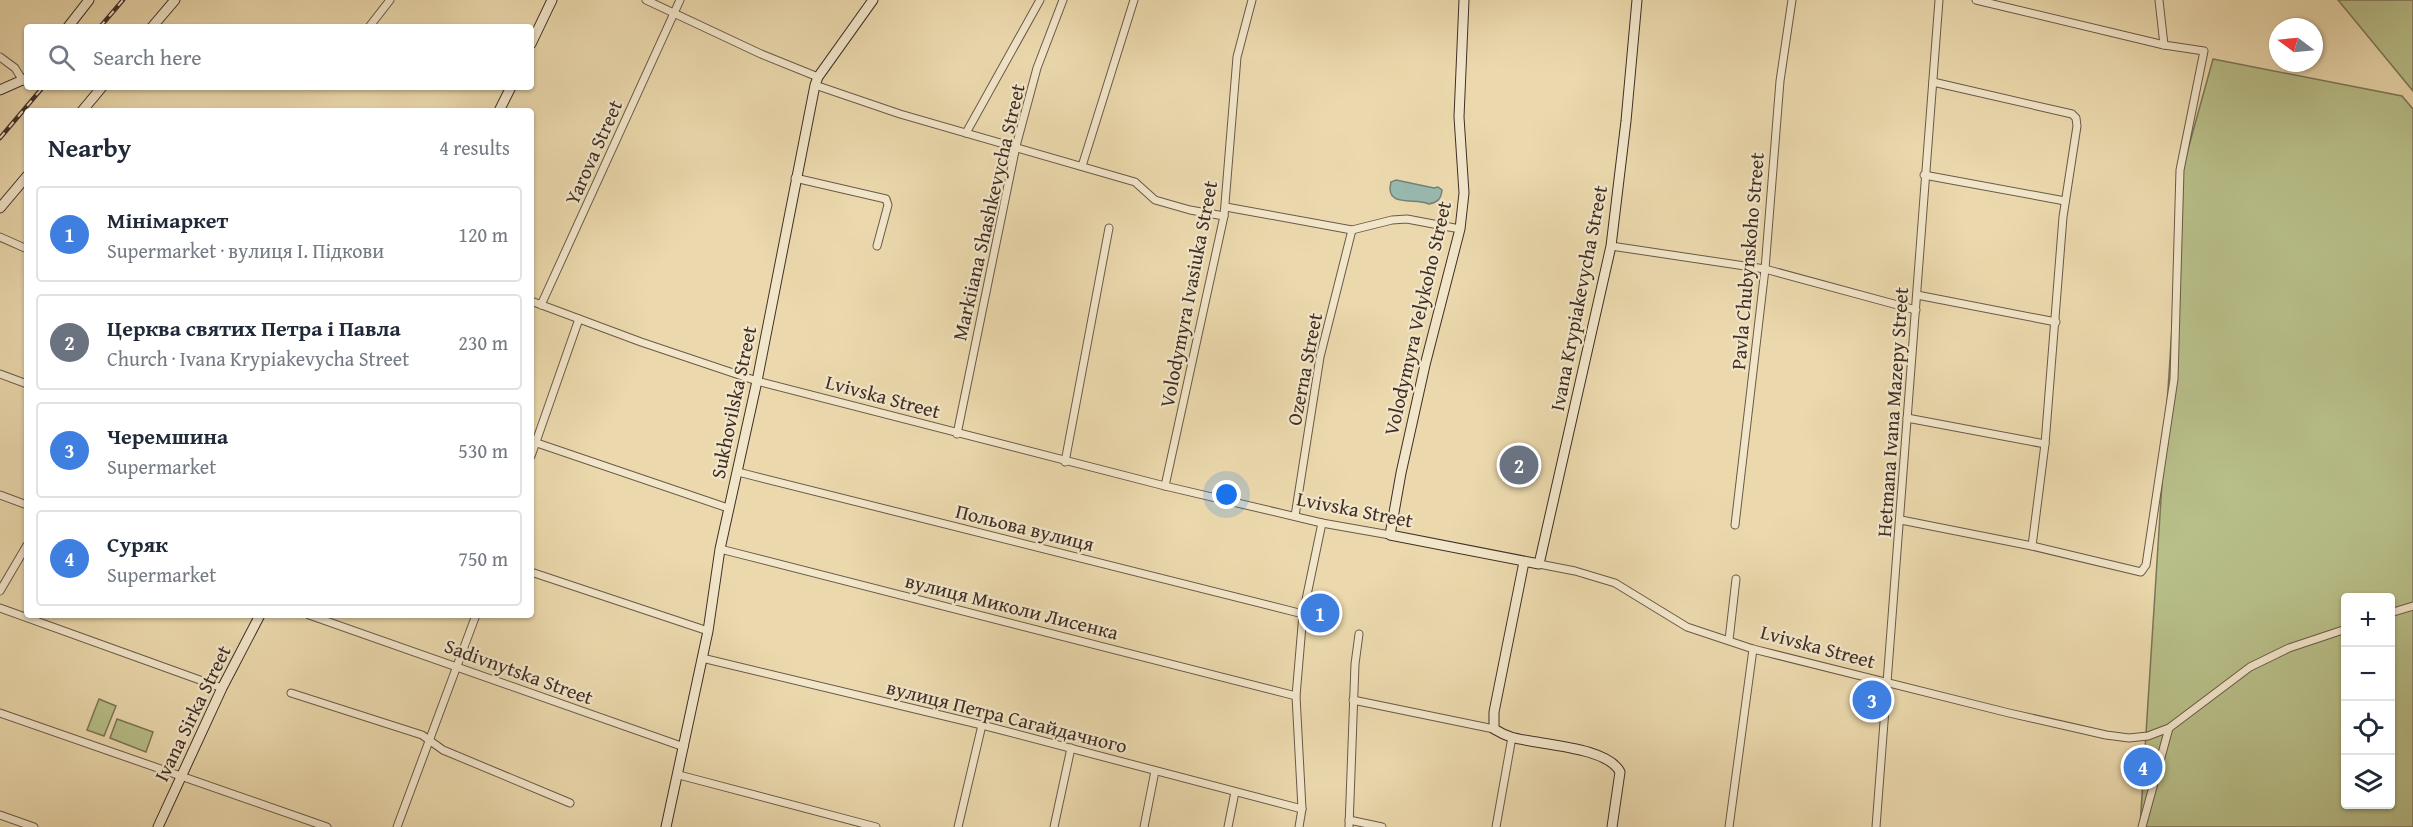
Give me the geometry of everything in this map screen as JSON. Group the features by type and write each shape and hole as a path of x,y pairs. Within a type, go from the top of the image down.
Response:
{"street":[{"path":"70,24 89,0"},
{"path":"155,24 175,0"},
{"path":"371,24 390,0"},
{"path":"534,38 552,0"},
{"path":"646,0 817,81 966,133 1135,182 1155,200 1190,210 1224,216"},
{"name":"Yarova Street","path":"541,305 680,0"},
{"name":"Sukhovilska Street","path":"666,827 679,775 708,631 728,508 757,381 795,178 817,81 873,0"},
{"path":"966,133 1040,0"},
{"name":"Markiiana Shashkevycha Street","path":"957,434 1016,146 1037,68 1063,0"},
{"path":"1082,166 1134,0"},
{"name":"Volodymyra Ivasiuka Street","path":"1165,486 1226,207 1237,57 1252,0"},
{"name":"Volodymyra Velykoho Street","path":"1390,535 1425,365 1460,229 1464,193 1459,117 1464,0"},
{"name":"Ivana Krypiakevycha Street","path":"1539,564 1611,246 1625,132 1637,0"},
{"name":"Pavla Chubynskoho Street","path":"1735,525 1765,269 1780,81 1792,0"},
{"name":"Hetmana Ivana Mazepy Street","path":"1876,827 1901,520 1938,0"},
{"path":"1901,520 2032,546 2141,572 2146,566 2174,379 2180,170 2204,51 2164,45 1977,0"},
{"path":"2159,0 2164,45"},
{"path":"0,57 24,78"},
{"path":"0,90 24,79"},
{"path":"1933,82 2074,115 2077,126 2065,201 2045,444 2032,546"},
{"path":"84,108 100,90"},
{"path":"500,108 509,90"},
{"path":"1924,175 2065,201"},
{"path":"795,178 886,199 888,205 878,246"},
{"path":"0,208 24,180"},
{"path":"1226,207 1352,230 1392,220 1407,219 1460,229"},
{"path":"1065,462 1109,228"},
{"name":"Ozerna Street","path":"1295,516 1320,357 1352,230"},
{"path":"0,237 24,248"},
{"path":"1611,246 1765,269 1916,310"},
{"path":"1917,295 2056,322"},
{"name":"Lvivska Street","path":"534,302 757,381 1065,462 1322,523 1575,571 1615,583 1687,627 1753,649 2106,735 2139,737 2169,728"},
{"path":"534,439 579,319"},
{"path":"0,374 24,383"},
{"path":"1907,418 2045,444"},
{"path":"534,442 728,508"},
{"name":"Польова вулиця","path":"738,472 1303,614"},
{"path":"0,495 24,504"},
{"path":"1299,827 1302,809 1296,696 1303,614 1322,523"},
{"path":"0,591 24,549"},
{"name":"вулиця Миколи Лисенка","path":"720,549 1296,696"},
{"path":"1494,729 1496,700 1524,561"},
{"path":"534,573 708,631"},
{"path":"1729,640 1736,579"},
{"path":"2395,612 2413,606"},
{"path":"0,608 24,617"},
{"path":"28,618 222,688"},
{"name":"Ivana Sirka Street","path":"158,827 222,688 258,618"},
{"name":"Sadivnytska Street","path":"318,618 684,747"},
{"path":"397,827 475,618"},
{"path":"2142,827 2169,728 2250,667 2289,648 2341,631"},
{"path":"1359,634 1353,700 1349,823 1382,827"},
{"path":"1729,827 1753,649"},
{"name":"вулиця Петра Сагайдачного","path":"702,658 982,725 1302,809"},
{"path":"291,693 410,730 443,750 570,803"},
{"path":"1353,700 1494,729 1512,737 1584,751 1614,762 1620,772 1612,827"},
{"path":"0,713 327,827"},
{"path":"958,827 982,725"},
{"path":"1496,827 1512,737"},
{"path":"1054,827 1071,748"},
{"path":"1144,827 1155,771"},
{"path":"679,775 876,827"},
{"path":"1228,827 1235,792"},
{"path":"0,815 34,827"}],"green space":[{"path":"2338,0 2413,0 2413,91"},
{"path":"2213,59 2269,70 2269,72 2279,72 2402,96 2413,109 2413,827 2140,827 2182,171"},
{"path":"99,699 116,706 104,736 87,730"},
{"path":"117,719 153,732 146,752 110,738"}],"water":[{"path":"1396,180 1438,187 1442,190 1441,196 1439,200 1429,204 1397,199 1392,196 1390,190 1391,182"}],"railway":[{"path":"103,24 123,0"},
{"path":"25,108 40,90"},
{"path":"0,138 24,110"}],"place":[{"name":"Церква святих Петра і Павла","path":"1519,465"},
{"name":"Мінімаркет","path":"1320,613"},
{"name":"Черемшина","path":"1872,700"},
{"name":"Суряк","path":"2143,767"}]}
